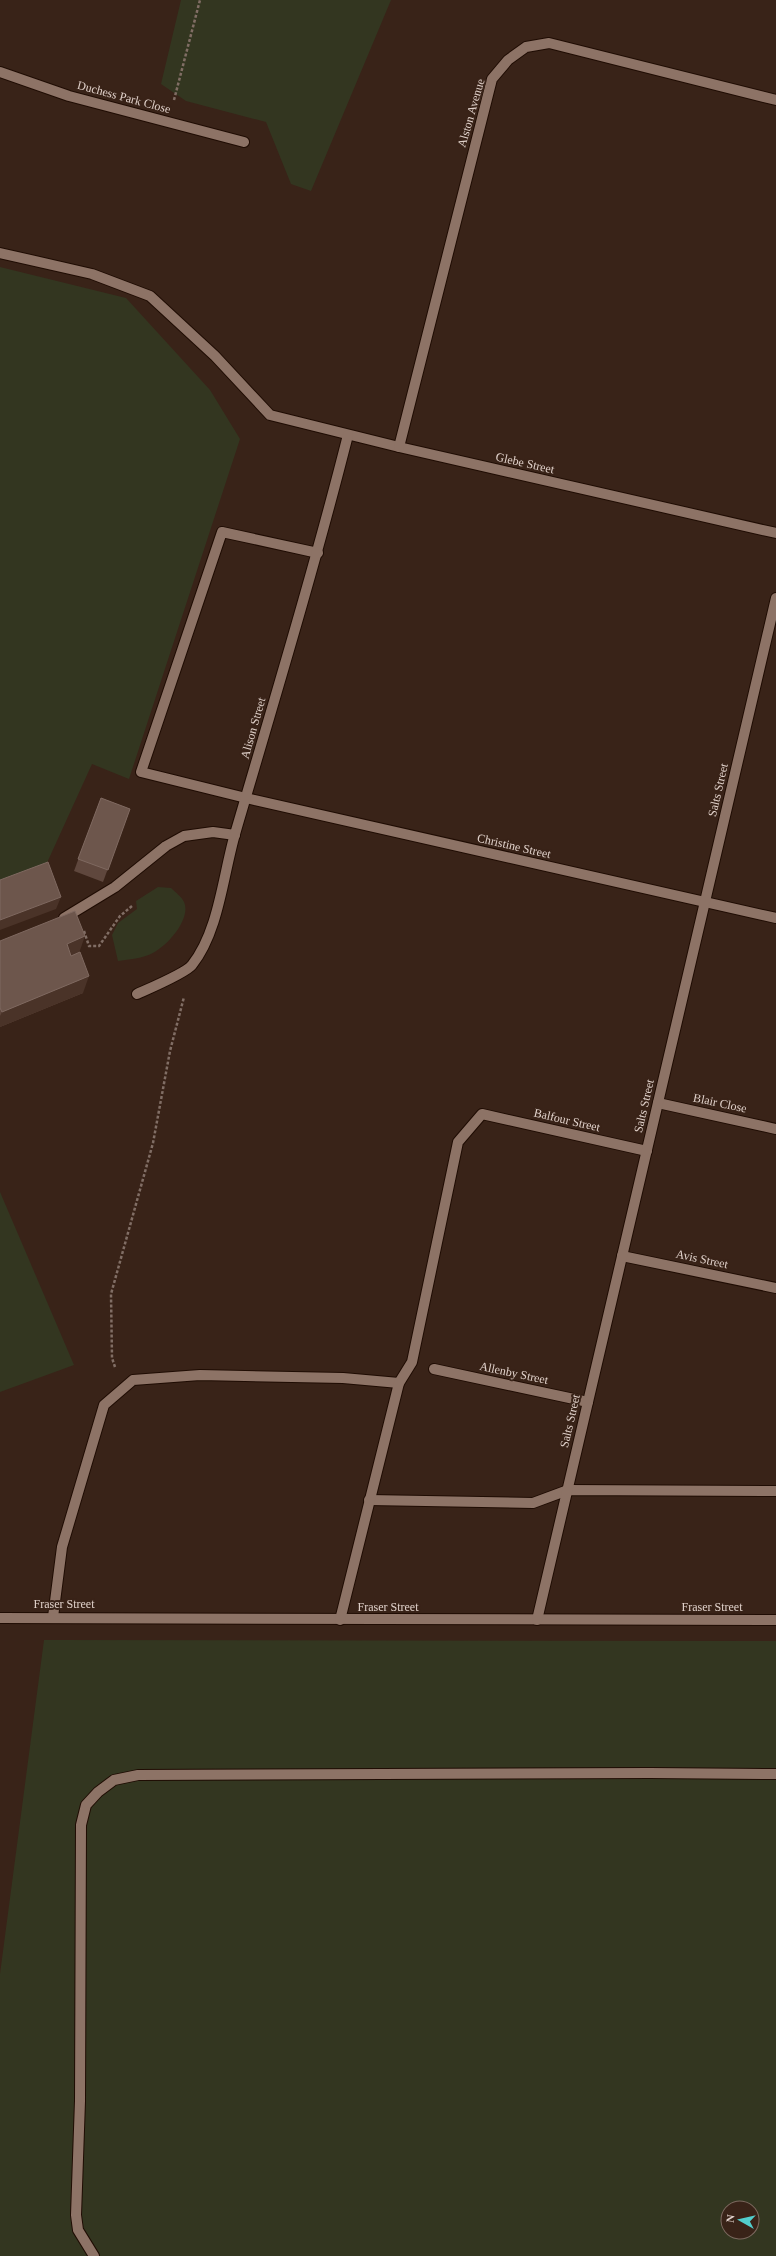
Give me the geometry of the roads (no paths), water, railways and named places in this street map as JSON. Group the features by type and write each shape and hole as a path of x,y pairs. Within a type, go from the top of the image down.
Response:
{"street":[{"name":"Alston Avenue","path":"398,447 492,80 508,60 526,47 550,43 776,100"},
{"name":"Duchess Park Close","path":"0,72 69,96 244,142"},
{"name":"Glebe Street","path":"0,253 92,274 150,296 215,356 270,415 398,447 776,533"},
{"name":"Alison Street","path":"137,994 191,967 204,945 216,911 235,835 318,553 348,435"},
{"name":"Christine Street","path":"318,553 222,532 141,772 246,798 704,903 776,918"},
{"name":"Salts Street","path":"537,1620 776,598"},
{"path":"52,924 77,912 115,887 166,846 184,836 213,832 235,835"},
{"name":"Blair Close","path":"658,1103 776,1129"},
{"name":"Balfour Street","path":"399,1383 412,1362 458,1142 482,1114 647,1151"},
{"name":"Avis Street","path":"622,1256 776,1288"},
{"name":"Allenby Street","path":"434,1369 588,1402"},
{"path":"53,1617 62,1547 104,1405 134,1380 200,1375 343,1378 399,1383 340,1620"},
{"path":"369,1500 533,1503 568,1490 776,1491"},
{"name":"Fraser Street","path":"0,1618 776,1620"},
{"path":"94,2256 78,2230 76,2215 80,2101 81,1825 86,1805 114,1780 138,1775 642,1773 776,1774"}]}
